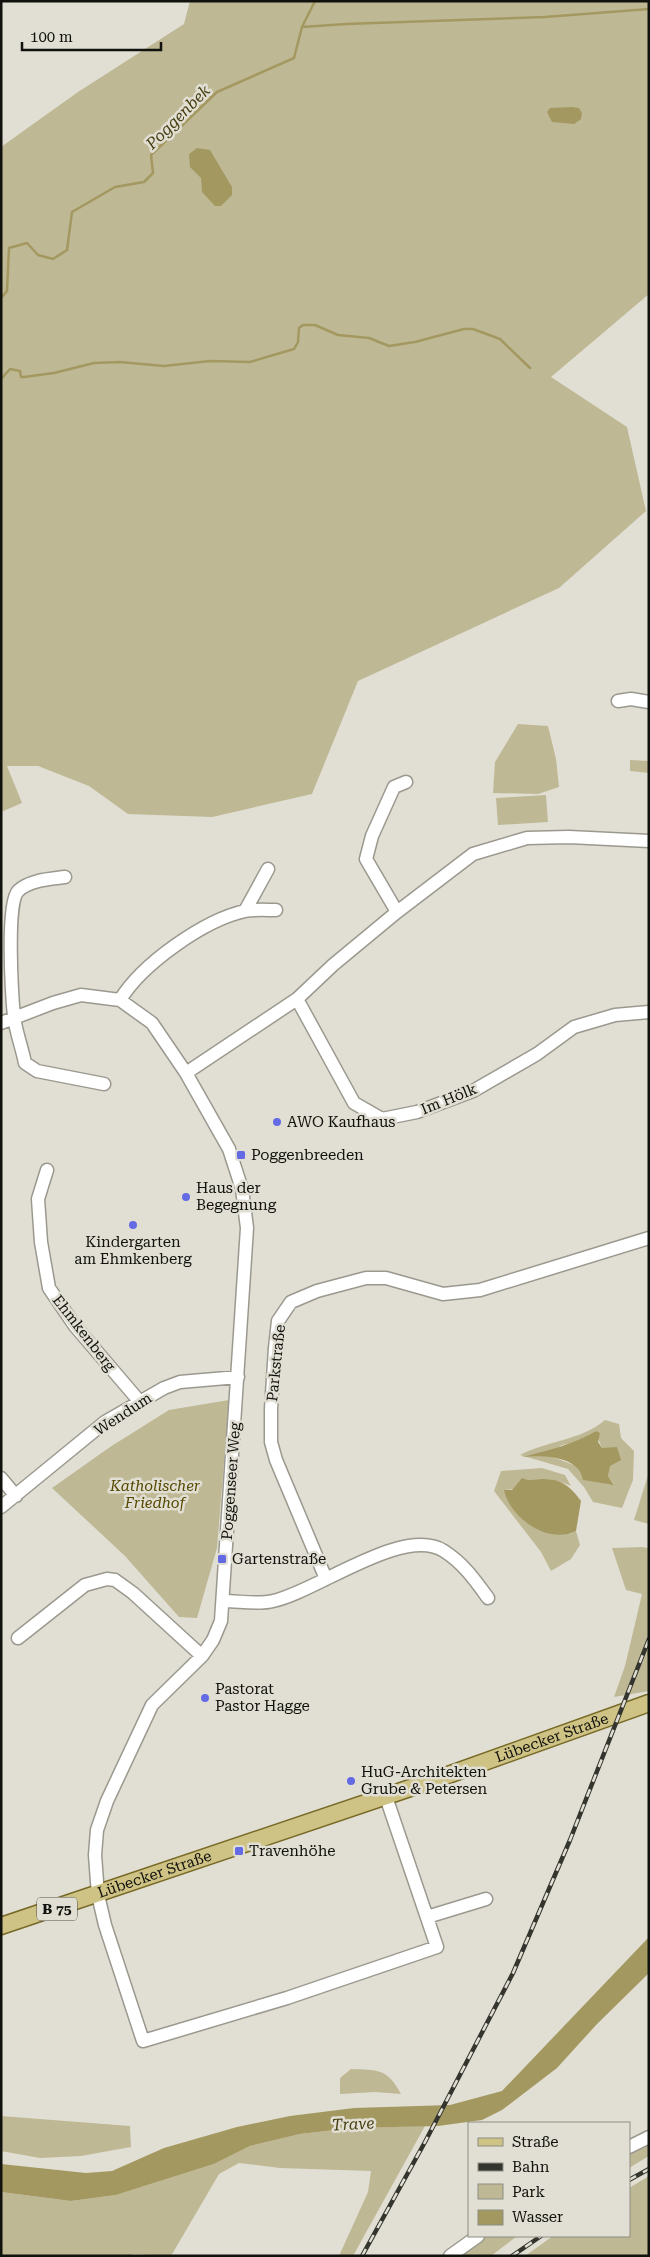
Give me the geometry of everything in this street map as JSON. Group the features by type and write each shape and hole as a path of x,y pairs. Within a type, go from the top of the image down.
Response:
{"main road":[{"name":"Lübecker Straße","path":"1,1926 98,1895 178,1865 386,1797 649,1703"}],"street":[{"path":"618,701 631,699 649,702"},
{"path":"397,912 366,859 372,836 394,787 406,782"},
{"path":"186,1073 297,999 397,912 473,854 527,838 569,837 649,840"},
{"path":"245,911 268,869"},
{"path":"65,877 22,887 13,899 11,916 14,1019 25,1062 37,1071 104,1084"},
{"path":"1,1023 53,1003 81,995 120,1000 127,988 149,966 189,937 218,921 245,911 276,910"},
{"name":"Im Hölk","path":"297,999 354,1103 382,1119 417,1112 473,1091 537,1054 574,1027 615,1015 649,1012"},
{"name":"Poggenseer Weg","path":"98,1895 95,1843 107,1801 152,1706 202,1656 213,1640 221,1621 224,1601 247,1228 242,1189 229,1149 186,1073 152,1023 120,1000"},
{"name":"Ehmkenberg","path":"47,1170 38,1199 41,1242 49,1288 75,1326 140,1402"},
{"name":"Parkstraße","path":"326,1579 276,1460 271,1442 271,1409 278,1321 291,1302 317,1291 366,1278 386,1278 443,1294 480,1290 649,1238"},
{"name":"Wendum","path":"1,1507 105,1422 164,1388 180,1382 238,1378"},
{"path":"1,1478 16,1496"},
{"path":"224,1601 273,1602 387,1552 421,1544 442,1550 464,1566 488,1598"},
{"path":"18,1638 85,1585 107,1579 115,1580 133,1593 202,1656"},
{"path":"98,1895 105,1925 142,2041 287,1998 437,1947 386,1797"},
{"path":"427,1917 486,1899"},
{"path":"630,2146 649,2137"},
{"path":"450,2256 477,2237"}],"green space":[{"path":"190,1 649,1 649,294 551,377 627,427 646,511 559,588 358,681 312,794 212,817 128,814 89,786 38,766 7,766 22,803 1,812 1,147 78,92 184,24"},
{"path":"518,724 548,726 556,759 559,787 538,794 493,793 495,762"},
{"path":"630,760 649,761 649,773 630,771"},
{"path":"546,795 548,822 498,825 496,798"},
{"name":"Katholischer Friedhof","path":"229,1400 217,1548 197,1618 179,1617 125,1556 52,1488 110,1447 169,1410"},
{"path":"605,1420 619,1424 621,1438 634,1451 633,1480 622,1508 593,1502 584,1487 568,1469 520,1455 595,1427","holes":["596,1431 608,1464 608,1476 614,1484 582,1474 576,1466 548,1455 526,1456 555,1450 562,1445 574,1443"]},
{"path":"542,1468 565,1475 571,1486 539,1479 514,1489 505,1490 570,1534 576,1531 580,1545 571,1559 551,1571 541,1552 494,1491 501,1471"},
{"path":"649,1472 649,1524 634,1520"},
{"path":"612,1548 649,1548 649,1691 614,1697 625,1666 642,1594 626,1590"},
{"path":"351,2069 381,2072 391,2079 401,2094 375,2092 340,2094 340,2078"},
{"path":"1,2116 130,2126 131,2147 81,2156 40,2158 1,2151"},
{"path":"425,2126 353,2256 339,2256 368,2192 371,2171 280,2168 239,2163 219,2174 171,2256 133,2254 130,2256 1,2256 1,2192 71,2201 116,2195 214,2164 250,2146 300,2134 352,2128"},
{"path":"649,2143 649,2156 630,2167 630,2152"},
{"path":"649,2176 649,2256 525,2256 552,2237 630,2237 630,2187"},
{"path":"484,2237 516,2237 491,2256 458,2256"}],"water":[{"path":"550,108 579,108 582,113 581,119 574,124 552,122 547,112"},
{"path":"197,148 210,150 232,187 232,195 221,206 215,206 202,192 201,178 190,167 189,154"},
{"path":"596,1431 600,1433 598,1442 602,1448 617,1447 621,1460 610,1466 608,1476 614,1485 583,1480 580,1472 574,1466 558,1458 522,1457 569,1444"},
{"path":"522,1478 530,1480 549,1479 565,1484 581,1501 576,1531 565,1534 542,1532 522,1519 514,1510 504,1490 512,1490"},
{"name":"Trave","path":"649,1937 649,1973 597,2024 557,2068 502,2110 482,2120 438,2126 352,2128 300,2134 250,2146 214,2164 116,2195 71,2201 1,2192 1,2164 86,2173 112,2171 164,2148 237,2127 290,2116 354,2108 450,2105 502,2091"}],"waterway":[{"name":"Poggenbek","path":"1,298 7,291 9,248 27,243 38,255 53,259 67,250 72,212 115,187 144,182 153,173 151,155 217,92 294,58 302,27 315,1"},
{"name":"Poggenbek","path":"302,27 545,17 649,9"},
{"path":"1,379 10,369 20,371 21,377 24,377 54,373 94,363 120,362 164,366 210,361 250,362 294,349 298,342 299,328 303,325 315,325 338,335 369,338 389,346 415,342 464,329 473,329 500,339 530,368"}],"railway":[{"path":"362,2256 425,2142 513,1973 570,1840 649,1639"},
{"path":"630,2179 649,2169"},
{"path":"512,2256 540,2237"}],"place":[{"name":"AWO Kaufhaus","path":"277,1122"},
{"name":"Poggenbreeden","path":"241,1155"},
{"name":"Haus der Begegnung","path":"186,1197"},
{"name":"Kindergarten am Ehmkenberg","path":"133,1225"},
{"name":"Gartenstraße","path":"222,1559"},
{"name":"Pastorat Pastor Hagge","path":"205,1698"},
{"name":"HuG-Architekten Grube & Petersen","path":"351,1781"},
{"name":"Travenhöhe","path":"239,1851"}]}
